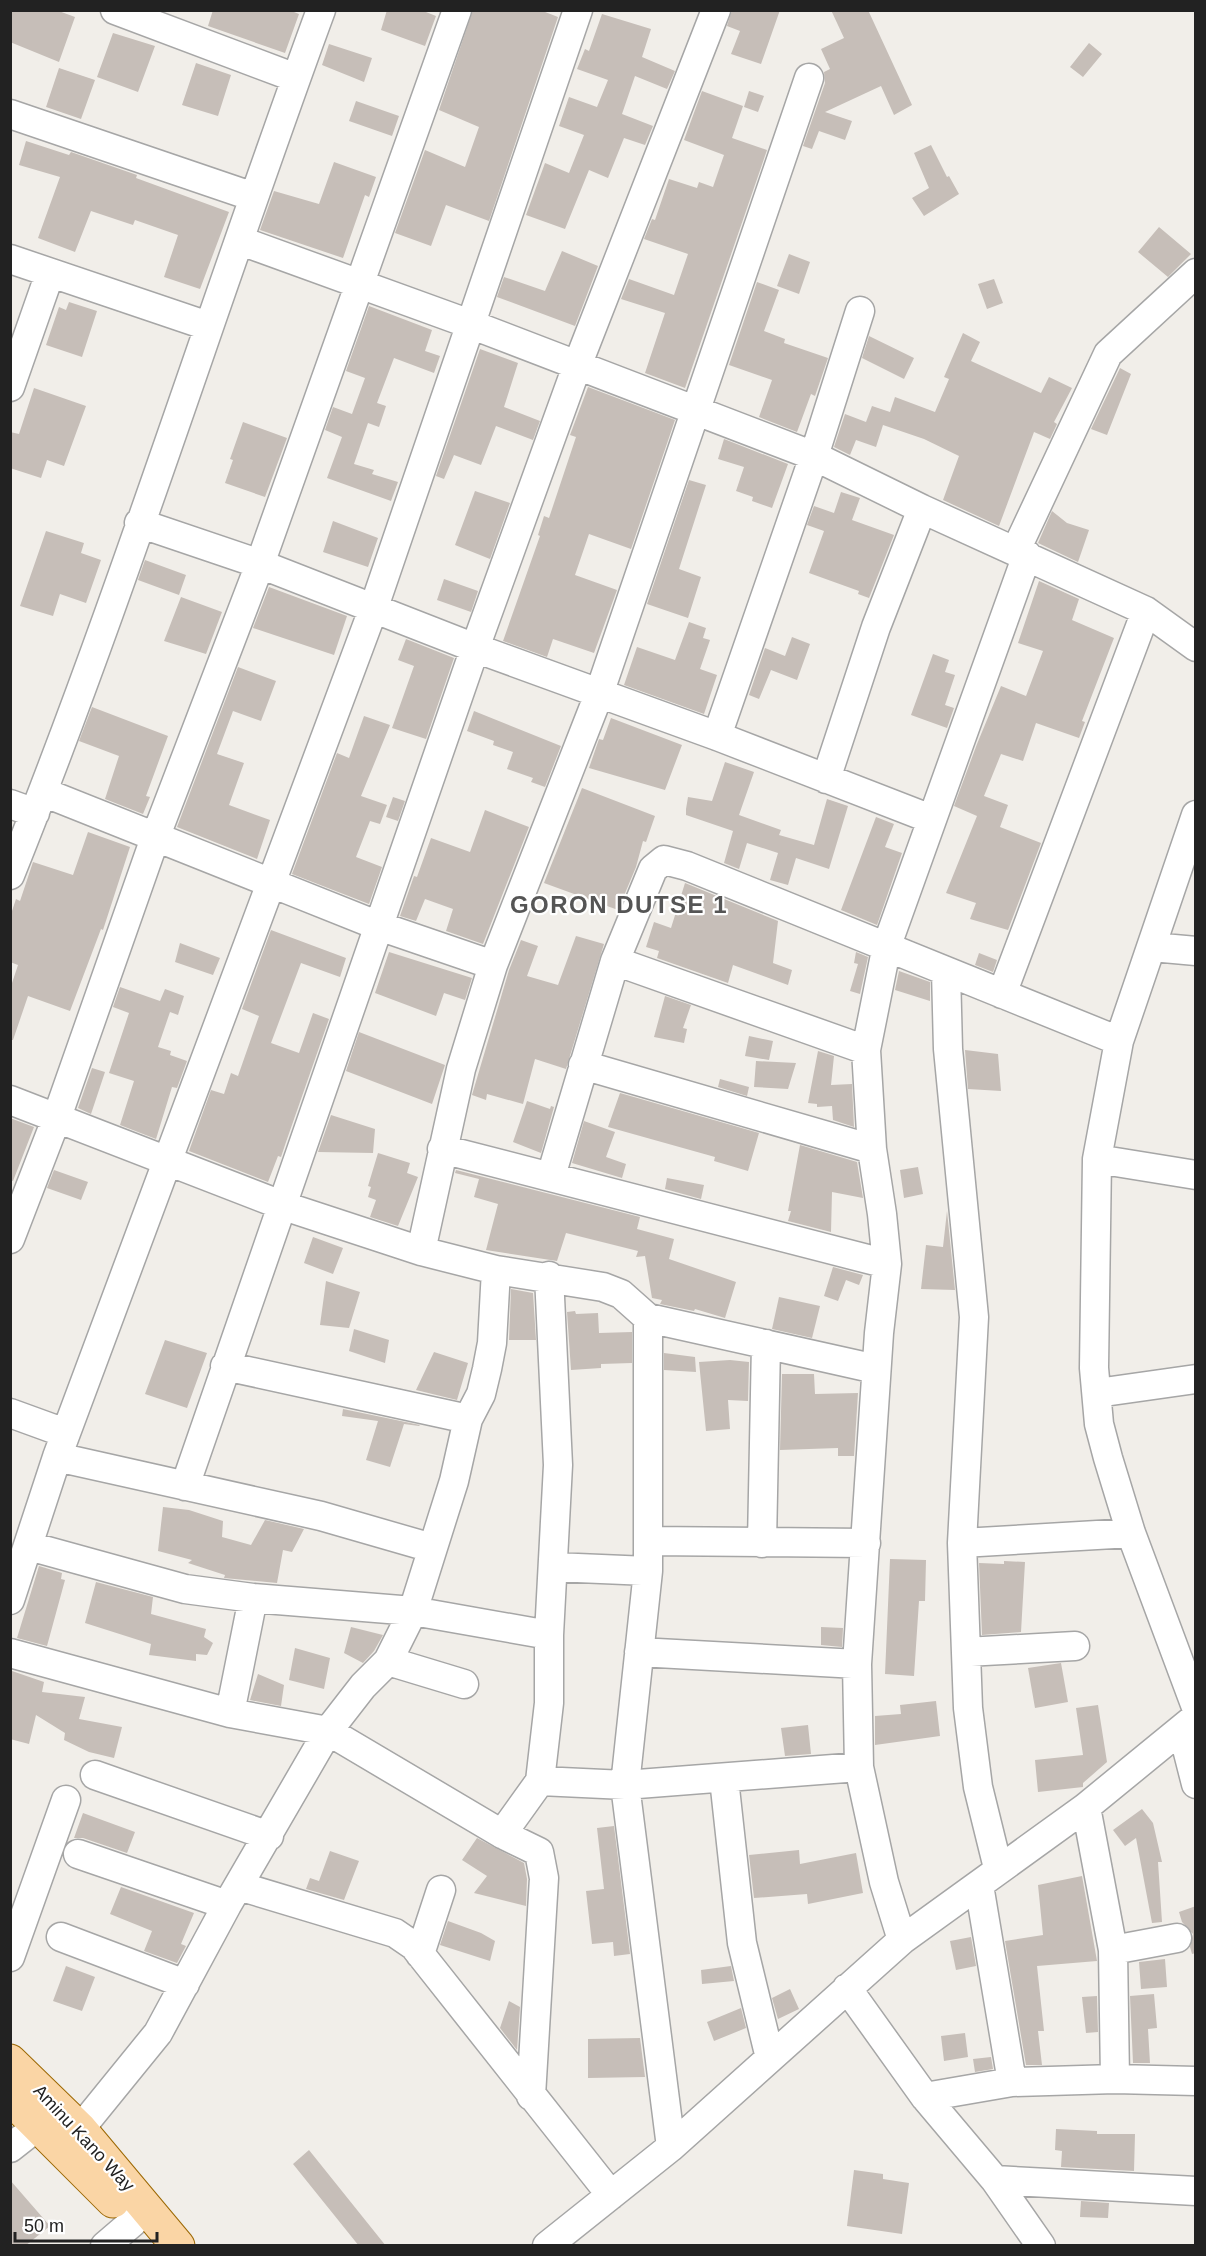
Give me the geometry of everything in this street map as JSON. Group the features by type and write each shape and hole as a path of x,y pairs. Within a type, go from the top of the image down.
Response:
{"main road":[{"name":"Aminu Kano Way","path":"10,2061 80,2129 178,2246"},
{"name":"Aminu Kano Way","path":"10,2098 90,2175 142,2234"}],"street":[{"path":"115,10 296,78"},
{"path":"10,875 30,803 139,523 208,326 241,241 254,197 321,10"},
{"path":"10,1239 57,1117 156,838 260,564 456,10"},
{"path":"10,1600 61,1445 374,607 578,10"},
{"path":"185,1486 225,1366 284,1206 475,648 577,366 716,10"},
{"path":"421,1251 466,1049 493,965 599,694 698,411 809,78"},
{"path":"10,114 254,197"},
{"path":"241,241 470,324 814,456 922,509 1146,611 1196,647"},
{"path":"10,259 208,326"},
{"path":"10,387 50,273"},
{"path":"902,1940 884,1882 859,1767 857,1664 876,1369 886,1264 882,1214 872,1149 866,1050 887,945 1022,553 1108,354 1196,273"},
{"path":"717,736 814,456 860,311"},
{"path":"826,779 876,627 922,509"},
{"path":"139,523 260,564 475,648 717,736 931,819"},
{"path":"1002,994 1146,611"},
{"path":"30,803 156,838 379,926 493,965"},
{"path":"1196,815 1119,1041 1097,1159 1094,1368 1099,1424 1131,1533 1191,1718 1196,1784"},
{"path":"551,1176 615,961 653,869 664,860 687,866 887,945 1119,1041"},
{"path":"1152,947 1196,951"},
{"path":"615,961 866,1050"},
{"path":"946,971 948,1049 974,1317 962,1543 971,1742 1012,2082"},
{"path":"583,1065 872,1149"},
{"path":"10,1100 169,1159 284,1206 421,1251 496,1270 549,1276 603,1287 621,1294 648,1317 876,1369"},
{"path":"442,1149 886,1264"},
{"path":"1097,1159 1196,1175"},
{"path":"80,2129 158,2033 233,1896 328,1731 363,1686 388,1660 413,1611 454,1480 468,1419 481,1394 491,1351 496,1270"},
{"path":"502,1834 540,1781 549,1702 549,1635 558,1465 549,1276"},
{"path":"648,1317 648,1571 625,1785 671,2147"},
{"path":"762,1543 766,1344"},
{"path":"225,1366 468,1419"},
{"path":"1097,1393 1194,1383"},
{"path":"10,1413 61,1445 185,1486 321,1516 432,1548"},
{"path":"962,1543 1131,1533"},
{"path":"648,1541 866,1543"},
{"path":"29,1546 185,1589 253,1598 413,1611 549,1635"},
{"path":"554,1567 648,1571"},
{"path":"230,1713 253,1598"},
{"path":"966,1652 1075,1646"},
{"path":"639,1652 857,1664"},
{"path":"10,1653 230,1713 328,1731 502,1834 539,1852 543,1863 544,1878 531,2096"},
{"path":"388,1660 464,1684"},
{"path":"547,2246 671,2147 902,1940 1086,1807 1191,1718"},
{"path":"540,1781 625,1785 859,1767"},
{"path":"95,1774 269,1836"},
{"path":"724,1779 742,1943 770,2058"},
{"path":"10,1957 66,1800"},
{"path":"1086,1807 1113,1950 1115,2079"},
{"path":"78,1854 233,1896 395,1933 407,1940 611,2195"},
{"path":"420,1954 441,1890"},
{"path":"61,1937 185,1984"},
{"path":"1113,1950 1177,1938"},
{"path":"847,1988 925,2097 995,2180 1041,2246"},
{"path":"925,2097 1012,2082 1115,2079 1196,2081"},
{"path":"10,2148 38,2126"},
{"path":"995,2180 1196,2191"},
{"path":"105,2246 142,2234"}],"building":[{"path":"10,10 56,10 75,17 59,62 10,42"},
{"path":"213,10 289,10 299,14 285,53 208,26"},
{"path":"387,10 421,10 436,16 425,46 381,30"},
{"path":"473,10 540,10 558,17 489,221 446,205 431,246 395,233 425,150 465,167 479,127 439,110"},
{"path":"732,10 780,10 761,64 731,54 740,31 727,26"},
{"path":"831,10 868,10 912,105 894,115 881,86 825,112 852,121 845,140 819,131 812,149 803,146 825,83 824,72 830,69 821,49 844,38"},
{"path":"602,14 651,29 642,57 675,71 667,89 635,76 622,114 653,126 645,145 624,138 608,178 589,170 565,229 526,215 545,163 569,173 584,135 559,126 569,97 597,107 608,80 577,69 585,49 589,51"},
{"path":"113,33 155,46 138,92 97,77"},
{"path":"1089,43 1102,54 1083,77 1070,67"},
{"path":"329,44 372,58 364,82 322,65"},
{"path":"196,63 231,75 218,116 182,105"},
{"path":"59,68 95,80 81,119 46,107"},
{"path":"702,91 743,106 732,138 767,150 685,388 645,373 665,313 621,299 629,279 674,295 688,254 644,239 652,219 655,220 669,179 697,188 699,182 713,187 724,155 684,140"},
{"path":"749,91 764,96 758,112 744,107"},
{"path":"356,101 399,116 392,136 349,121"},
{"path":"26,141 69,155 71,152 137,175 136,178 229,212 200,289 164,277 178,235 135,220 133,225 91,211 75,252 38,238 60,177 19,165"},
{"path":"931,145 947,177 949,176 959,194 924,216 912,198 929,188 914,153"},
{"path":"334,162 376,177 369,197 365,195 343,258 260,230 274,191 319,204"},
{"path":"1159,227 1191,254 1168,277 1138,252"},
{"path":"562,251 598,266 575,326 497,297 504,277 545,291"},
{"path":"789,254 810,262 799,294 777,286"},
{"path":"994,279 1003,303 987,309 978,284"},
{"path":"757,282 779,290 764,331 785,339 784,343 828,358 815,396 811,394 797,432 759,417 772,380 729,365"},
{"path":"69,302 97,311 82,357 46,345 59,307 66,310"},
{"path":"369,306 432,330 425,351 440,356 434,373 394,358 377,403 386,406 379,427 368,423 354,464 374,470 372,474 398,482 391,501 327,478 342,437 325,430 333,407 352,414 365,378 346,371"},
{"path":"963,333 980,342 971,361 1041,393 1049,377 1072,388 1054,422 1057,424 1050,439 1034,432 999,526 943,500 959,456 924,439 883,425 876,447 856,440 850,455 834,447 845,414 866,422 872,406 890,412 895,397 935,412 949,379 944,377"},
{"path":"869,336 914,358 904,379 862,358"},
{"path":"480,349 518,363 504,407 540,421 533,440 496,426 481,465 454,455 444,479 436,476"},
{"path":"1120,368 1131,374 1107,435 1091,429"},
{"path":"588,387 675,420 631,549 589,534 575,575 617,590 594,653 553,639 547,657 503,641 540,536 538,535 544,516 549,518 576,437 570,435"},
{"path":"34,388 86,406 64,466 47,460 41,478 10,468 10,432 19,434"},
{"path":"243,422 287,438 265,497 225,483 233,460 230,459"},
{"path":"724,439 788,464 772,508 752,501 753,497 736,491 744,467 718,459"},
{"path":"689,480 706,485 679,569 701,577 688,618 647,604"},
{"path":"475,491 510,503 490,559 455,545"},
{"path":"841,492 860,498 852,520 894,535 869,598 858,594 859,591 809,573 824,531 807,525 814,506 834,513"},
{"path":"1052,511 1067,523 1089,530 1078,562 1038,543"},
{"path":"333,521 378,538 368,567 323,552"},
{"path":"46,531 84,543 81,553 101,560 86,603 60,594 53,616 20,606"},
{"path":"145,560 186,575 179,595 138,580"},
{"path":"444,579 478,591 471,612 437,600"},
{"path":"1039,581 1079,599 1072,620 1114,638 1082,721 1085,722 1079,738 1036,723 1023,761 1001,754 984,796 1008,805 1000,827 1041,843 1008,930 970,919 976,903 946,893 977,816 954,806 977,744 1001,686 1026,696 1043,651 1018,643"},
{"path":"269,587 347,616 334,655 253,628"},
{"path":"181,597 222,612 206,654 164,641"},
{"path":"689,622 706,628 703,638 710,640 700,669 717,675 704,714 624,685 637,647 675,660"},
{"path":"792,637 810,644 797,680 771,670 759,699 749,695 765,648 785,656"},
{"path":"406,639 454,658 426,739 392,728 414,666 398,660"},
{"path":"933,654 949,660 945,672 955,675 945,705 954,708 947,728 911,715"},
{"path":"238,667 276,681 261,721 233,711 217,754 244,763 229,805 270,820 257,859 177,827"},
{"path":"92,707 168,736 146,796 150,797 143,814 105,799 119,756 79,741"},
{"path":"474,711 561,746 545,787 531,782 533,778 507,769 513,752 493,745 494,741 467,731"},
{"path":"364,716 390,725 361,796 387,805 380,824 370,821 356,857 382,867 369,904 292,874 337,753 349,758"},
{"path":"611,718 682,745 665,790 589,768 599,739 603,740"},
{"path":"725,762 754,772 739,815 781,830 779,835 814,845 827,799 848,806 829,869 796,858 788,885 770,880 778,853 747,843 739,869 724,863 733,831 686,815 686,809 688,797 712,801"},
{"path":"582,788 655,816 646,842 643,841 636,867 618,910 544,883"},
{"path":"393,797 405,801 398,821 386,817"},
{"path":"485,810 529,827 483,944 446,931 453,909 425,899 416,921 400,916 431,838 470,852"},
{"path":"876,817 894,824 885,847 902,853 877,925 841,910"},
{"path":"88,832 130,847 103,930 101,929 70,1011 28,996 13,1040 10,1040 10,989 18,965 10,962 10,917 16,899 20,901 33,862 73,875"},
{"path":"685,883 778,921 773,963 792,970 788,985 733,965 728,983 657,958 659,951 646,947 654,922 671,928"},
{"path":"271,930 346,958 340,977 301,963 271,1043 299,1053 313,1013 329,1019 281,1157 278,1156 268,1182 189,1151 211,1090 224,1094 231,1073 238,1076 259,1016 242,1009"},
{"path":"576,936 604,944 566,1069 535,1059 523,1104 487,1094 486,1100 472,1095 509,970 521,940 538,946 527,976 558,985"},
{"path":"180,943 220,958 213,975 175,962"},
{"path":"389,952 472,978 465,1000 444,993 436,1016 375,993"},
{"path":"856,952 868,957 860,994 850,991 858,964 854,963"},
{"path":"979,953 997,960 993,972 975,965"},
{"path":"899,971 930,982 930,1001 895,990"},
{"path":"120,987 160,1001 165,989 184,996 178,1015 170,1012 158,1047 171,1051 170,1055 187,1061 177,1088 172,1087 156,1139 120,1125 134,1081 109,1073 129,1013 113,1007"},
{"path":"665,996 691,1005 683,1028 687,1029 684,1043 654,1037"},
{"path":"359,1032 445,1065 432,1104 346,1071"},
{"path":"749,1036 773,1041 769,1060 745,1056"},
{"path":"965,1050 998,1054 1001,1091 968,1089"},
{"path":"818,1051 834,1056 831,1085 852,1084 854,1127 833,1120 832,1106 817,1107 817,1104 808,1103"},
{"path":"756,1061 796,1063 788,1089 754,1087"},
{"path":"92,1068 105,1072 91,1114 78,1108"},
{"path":"720,1079 749,1087 747,1096 718,1087"},
{"path":"620,1093 759,1133 748,1171 714,1161 715,1157 608,1127"},
{"path":"527,1101 550,1109 551,1106 554,1107 541,1153 513,1142"},
{"path":"331,1115 375,1129 373,1153 318,1152"},
{"path":"10,1118 34,1127 13,1181 10,1180"},
{"path":"584,1121 615,1132 606,1157 626,1164 622,1178 572,1163"},
{"path":"800,1145 857,1162 863,1198 832,1192 831,1232 788,1221"},
{"path":"378,1153 410,1163 407,1173 418,1177 398,1226 370,1217 376,1200 368,1197 371,1187 368,1186"},
{"path":"918,1167 923,1194 904,1198 900,1170"},
{"path":"54,1170 88,1182 81,1200 47,1188"},
{"path":"456,1170 640,1217 637,1229 674,1239 669,1259 736,1282 725,1318 695,1309 694,1311 660,1304 662,1300 652,1298 645,1256 636,1257 638,1251 566,1233 557,1261 486,1250 498,1204 474,1197 479,1179 455,1173"},
{"path":"667,1178 704,1185 701,1199 665,1189"},
{"path":"947,1211 955,1290 921,1289 926,1245 943,1247"},
{"path":"313,1237 343,1248 333,1274 304,1263"},
{"path":"833,1267 863,1275 859,1285 846,1280 838,1301 824,1296"},
{"path":"326,1281 360,1292 349,1328 320,1325"},
{"path":"511,1289 533,1293 536,1340 509,1340"},
{"path":"779,1297 820,1306 812,1338 772,1329"},
{"path":"575,1311 576,1314 598,1313 599,1333 632,1332 632,1363 601,1364 601,1368 571,1370 567,1312"},
{"path":"354,1329 389,1340 385,1363 349,1351"},
{"path":"165,1340 207,1353 187,1408 145,1394"},
{"path":"434,1352 468,1363 457,1400 416,1390"},
{"path":"664,1353 695,1357 696,1372 664,1370"},
{"path":"730,1360 749,1362 748,1401 728,1400 730,1429 706,1431 699,1362"},
{"path":"782,1374 814,1374 815,1394 858,1393 854,1456 838,1456 838,1448 780,1450"},
{"path":"343,1409 420,1425 404,1424 390,1467 366,1460 378,1421 342,1416"},
{"path":"163,1507 189,1510 223,1521 222,1537 251,1545 265,1520 304,1529 292,1552 283,1550 277,1583 224,1578 225,1575 188,1563 192,1560 158,1551"},
{"path":"890,1559 926,1560 925,1601 919,1601 914,1676 885,1674"},
{"path":"1004,1561 1025,1562 1021,1632 982,1635 979,1563 1004,1564"},
{"path":"39,1566 62,1573 61,1579 65,1580 47,1646 17,1638"},
{"path":"96,1582 153,1597 151,1614 206,1629 204,1637 213,1643 207,1655 196,1654 196,1661 149,1655 151,1644 85,1623"},
{"path":"351,1627 383,1635 374,1651 363,1663 344,1653"},
{"path":"821,1627 843,1628 842,1647 821,1645"},
{"path":"295,1648 330,1658 324,1689 289,1680"},
{"path":"1061,1663 1068,1702 1035,1708 1028,1668"},
{"path":"12,1671 44,1682 42,1692 85,1697 79,1719 122,1727 114,1758 89,1752 64,1740 65,1733 36,1715 29,1744 10,1739"},
{"path":"258,1674 284,1685 281,1706 250,1700"},
{"path":"936,1701 940,1736 875,1745 875,1716 901,1714 900,1705"},
{"path":"1098,1705 1107,1762 1083,1783 1083,1787 1038,1792 1035,1760 1083,1755 1076,1708"},
{"path":"808,1725 811,1754 785,1756 781,1728"},
{"path":"1142,1809 1153,1823 1162,1862 1158,1862 1162,1922 1152,1923 1136,1838 1125,1846 1113,1830"},
{"path":"83,1813 135,1832 127,1853 83,1838 74,1838"},
{"path":"614,1826 630,1954 614,1956 613,1942 592,1944 586,1891 604,1889 597,1828"},
{"path":"477,1838 524,1863 527,1879 526,1906 474,1893 487,1876 462,1860"},
{"path":"799,1850 800,1864 856,1853 863,1893 808,1904 807,1894 754,1898 749,1855"},
{"path":"330,1851 359,1861 344,1900 306,1889 310,1878 319,1881"},
{"path":"1082,1876 1097,1961 1037,1966 1044,2031 1038,2031 1042,2065 1026,2065 1005,1941 1043,1935 1038,1885"},
{"path":"121,1887 194,1913 181,1944 186,1946 177,1963 144,1951 152,1931 110,1914"},
{"path":"1196,1906 1196,1953 1192,1954 1190,1947 1193,1934 1182,1922 1179,1912"},
{"path":"448,1921 481,1933 495,1941 490,1961 440,1945"},
{"path":"971,1937 976,1966 956,1970 950,1941"},
{"path":"1165,1959 1167,1987 1141,1989 1139,1962"},
{"path":"66,1966 95,1977 82,2011 53,2001"},
{"path":"731,1966 734,1981 702,1984 701,1970"},
{"path":"790,1989 799,2009 778,2019 772,1998"},
{"path":"1154,1994 1157,2028 1148,2029 1150,2063 1133,2063 1130,1996"},
{"path":"1097,1996 1098,2032 1086,2033 1082,1997"},
{"path":"509,2001 520,2007 517,2050 500,2028"},
{"path":"741,2008 746,2028 714,2041 707,2022"},
{"path":"965,2033 968,2057 944,2061 941,2036"},
{"path":"640,2038 645,2077 588,2078 588,2039"},
{"path":"991,2057 993,2069 975,2072 973,2059"},
{"path":"1056,2129 1097,2131 1097,2134 1135,2134 1134,2171 1061,2167 1062,2151 1055,2150"},
{"path":"309,2150 386,2246 359,2246 293,2164"},
{"path":"854,2170 883,2174 883,2179 909,2183 902,2234 847,2226"},
{"path":"10,2180 50,2226 25,2246 10,2246"},
{"path":"1081,2201 1109,2203 1108,2218 1080,2217"}],"district":[{"name":"GORON DUTSE 1","path":"619,904"}]}
